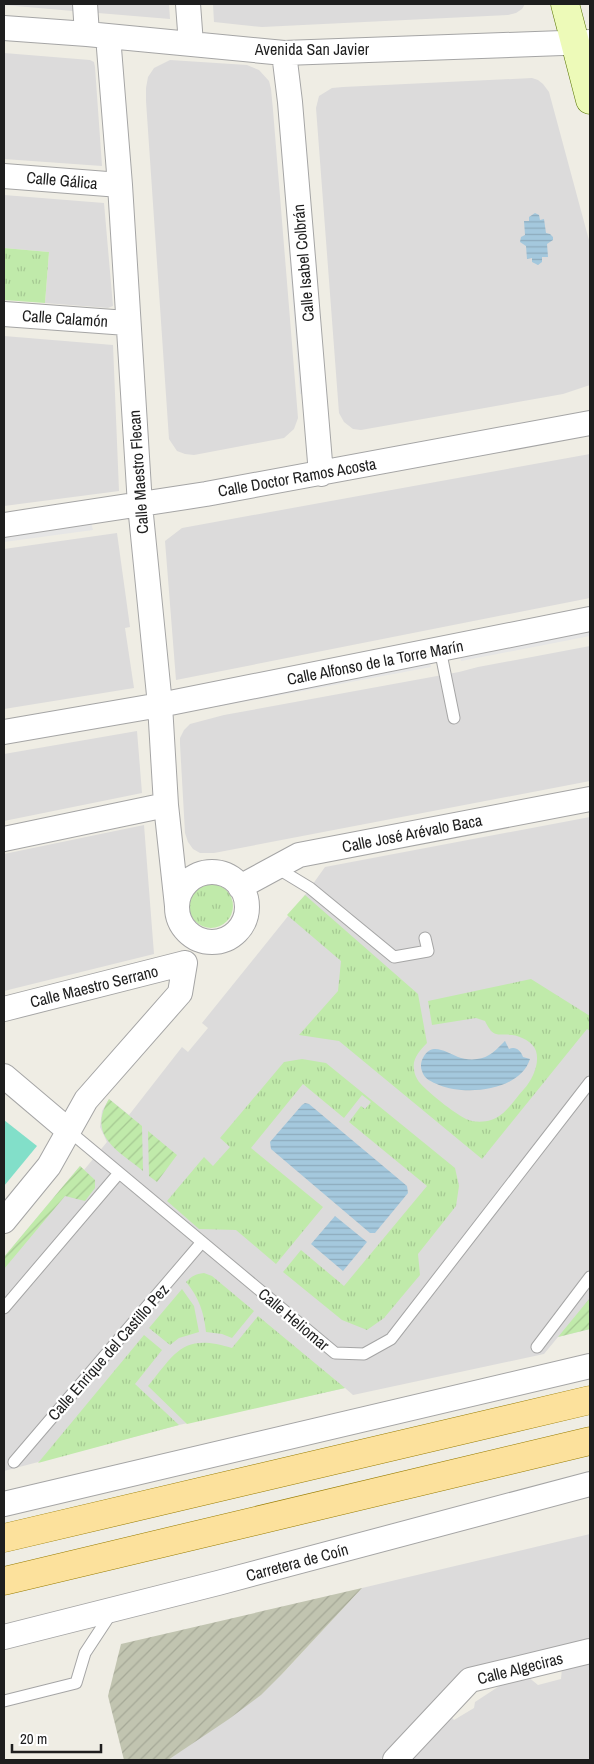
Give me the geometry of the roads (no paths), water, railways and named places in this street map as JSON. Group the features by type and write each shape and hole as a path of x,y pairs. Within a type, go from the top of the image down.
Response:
{"main road":[{"path":"4,1538 590,1400"},
{"path":"4,1581 590,1441"}],"street":[{"name":"Calle Maestro Flecan","path":"85,4 98,35 120,185 127,323 140,505 160,705 166,806 177,906"},
{"path":"188,4 191,44"},
{"path":"564,4 583,43 590,100"},
{"name":"Avenida San Javier","path":"4,28 284,53 583,43"},
{"name":"Calle Isabel Colbrán","path":"284,53 290,102 321,474"},
{"name":"Calle Gálica","path":"4,176 120,185"},
{"name":"Calle Calamón","path":"4,314 127,323"},
{"name":"Calle Doctor Ramos Acosta","path":"4,525 140,505 321,474 590,424"},
{"name":"Calle Alfonso de la Torre Marín","path":"4,732 160,705 590,619"},
{"name":"Calle José Arévalo Baca","path":"240,887 299,855 590,799"},
{"path":"4,838 166,806"},
{"path":"217,872 230,876 240,887 245,897 247,909 244,920 237,931 228,938 216,941 204,940 189,935 178,918 177,906 178,896 192,878 204,873 217,872"},
{"path":"4,1221 48,1166 86,1100 180,993 185,963 204,940"},
{"name":"Calle Maestro Serrano","path":"4,1009 185,963"},
{"name":"Calle Heliomar","path":"4,1076 69,1131"},
{"path":"4,1504 590,1366"},
{"name":"Carretera de Coín","path":"4,1637 590,1484"},
{"name":"Calle Algeciras","path":"395,1760 470,1680 590,1651"}],"lane":[{"path":"440,649 454,718"},
{"path":"276,868 310,888 394,958 428,951 425,938"},
{"name":"Calle Heliomar","path":"69,1131 335,1353 364,1354 391,1339 590,1082"},
{"path":"4,1308 119,1173"},
{"name":"Calle Enrique del Castillo Pez","path":"14,1462 202,1242"},
{"path":"537,1346 590,1277"},
{"path":"4,1701 76,1683 85,1653 114,1609"}],"water":[{"path":"535,213 539,215 540,220 544,219 546,233 553,237 553,240 547,244 548,257 542,257 542,262 538,265 532,262 532,258 527,259 526,246 520,242 521,237 525,235 524,221 529,221 529,217"},
{"path":"505,1041 509,1049 516,1049 520,1051 523,1057 530,1059 524,1070 504,1084 491,1088 463,1090 439,1085 429,1080 423,1074 422,1060 432,1050 440,1050 460,1058 475,1059 489,1055"},
{"path":"305,1103 309,1104 407,1186 408,1193 375,1233 370,1233 271,1149 270,1142"},
{"path":"335,1216 367,1242 343,1271 311,1244"}]}
